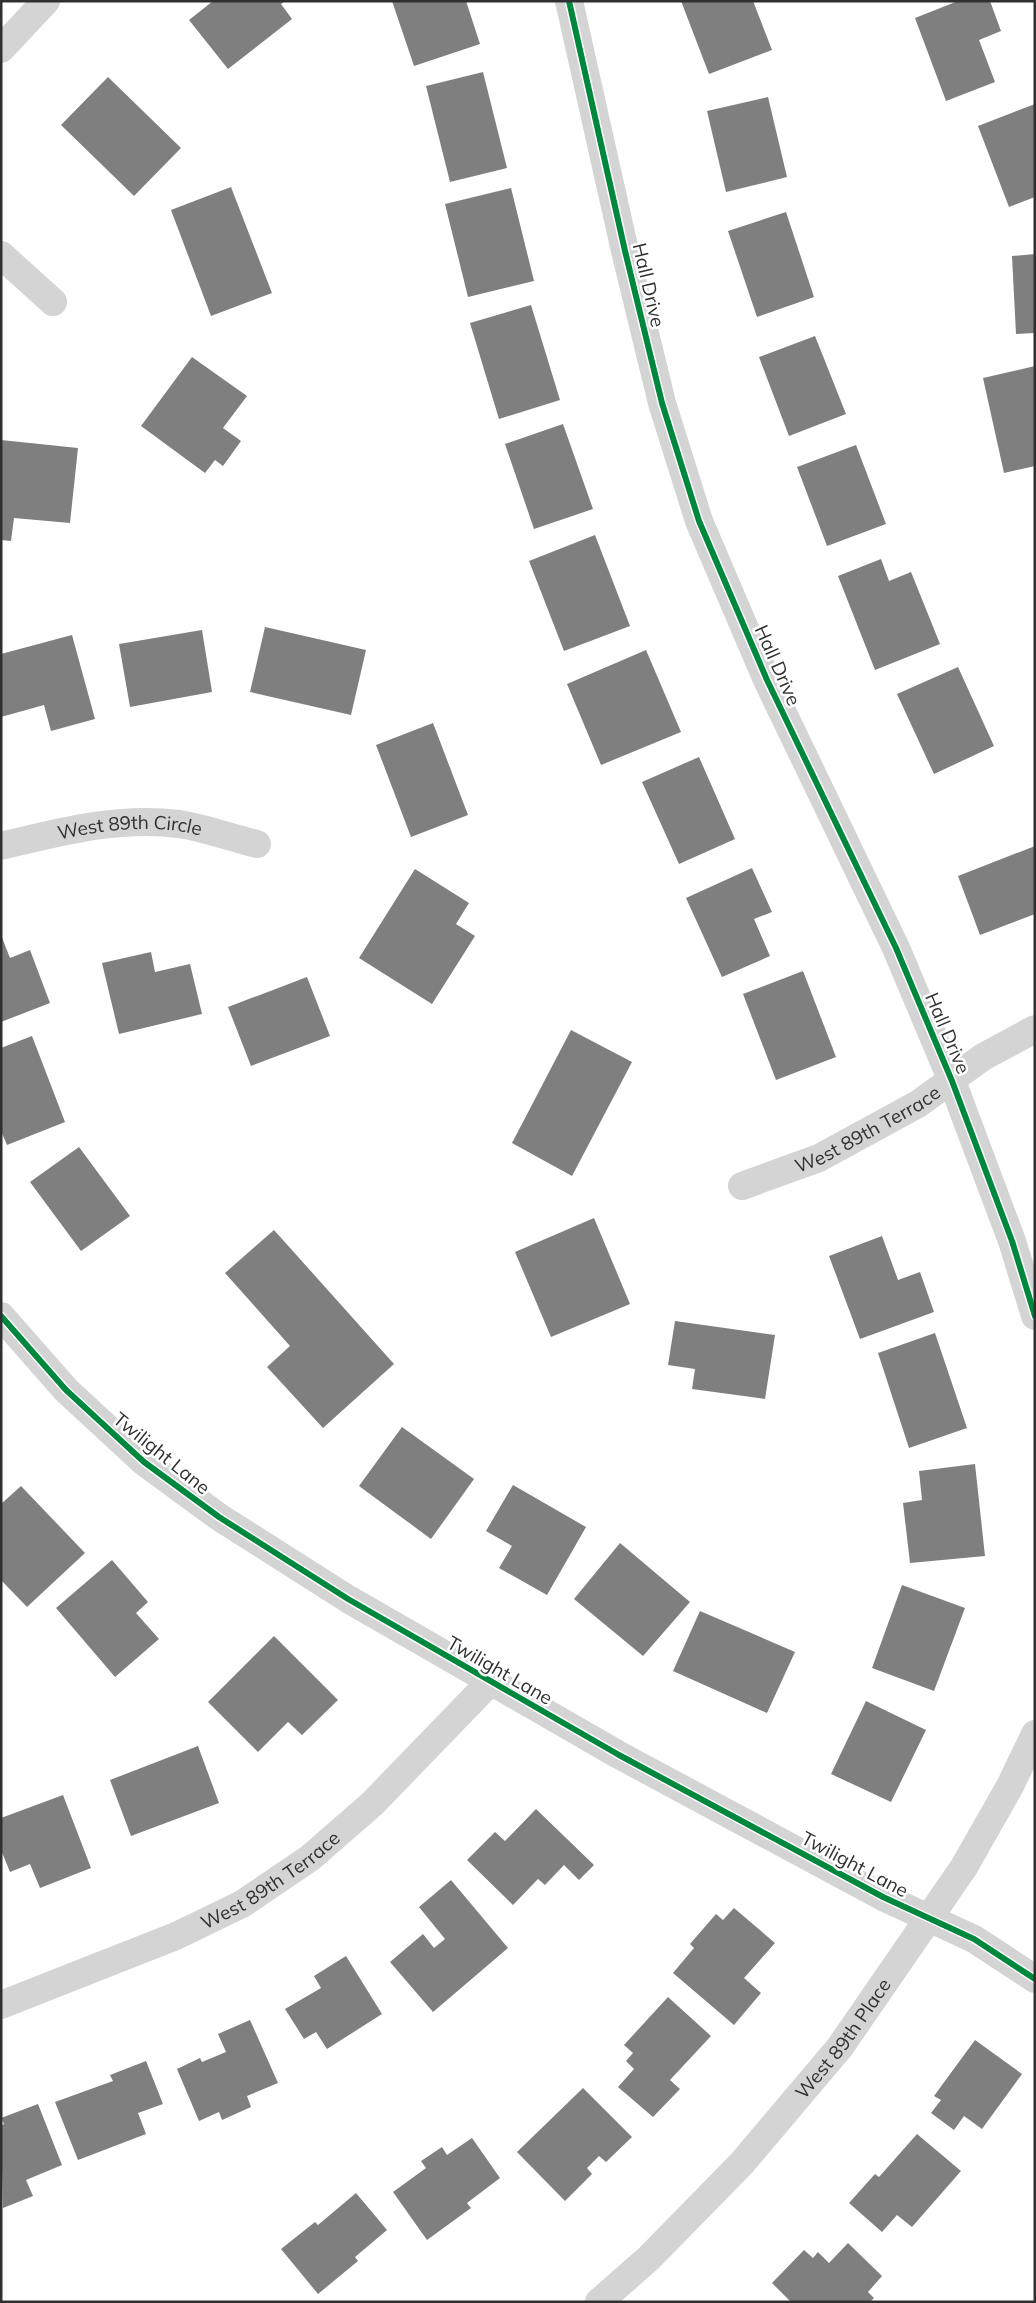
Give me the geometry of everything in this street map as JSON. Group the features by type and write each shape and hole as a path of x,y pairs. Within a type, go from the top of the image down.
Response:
{"street":[{"path":"1,49 46,1"},
{"name":"Hall Drive","path":"570,1 625,251 662,404 699,520 767,680 896,948 952,1081 1012,1241 1035,1316"},
{"path":"1,255 53,302"},
{"name":"West 89th Circle","path":"1,846 86,826 139,821 181,824 257,844"},
{"name":"West 89th Terrace","path":"742,1186 819,1158 918,1104 983,1057 1035,1029"},
{"name":"Twilight Lane","path":"1,1316 66,1390 144,1462 219,1517 275,1553 348,1599 490,1682 883,1897 974,1940 1035,1979"},
{"name":"West 89th Terrace","path":"1,2005 176,1936 249,1898 310,1858 372,1804 490,1682"},
{"name":"West 89th Place","path":"599,2302 650,2258 754,2149 840,2047 964,1867 1010,1786 1035,1734"}],"building":[{"path":"213,1 285,1 281,4 292,19 228,69 189,20"},
{"path":"392,1 466,1 480,44 414,66"},
{"path":"681,1 753,1 772,50 709,74"},
{"path":"958,1 990,1 1001,31 979,40 995,82 946,101 915,18"},
{"path":"483,72 507,168 450,182 426,86"},
{"path":"108,77 181,148 134,196 61,125"},
{"path":"768,97 787,177 726,192 707,111"},
{"path":"1035,104 1035,197 1009,207 978,126"},
{"path":"231,187 272,293 211,316 171,210"},
{"path":"511,188 534,281 468,297 445,204"},
{"path":"786,212 814,297 757,317 728,231"},
{"path":"1035,254 1035,333 1016,334 1012,256"},
{"path":"531,305 560,400 499,419 470,323"},
{"path":"815,336 846,414 789,436 759,357"},
{"path":"192,357 247,396 223,428 241,441 223,466 215,460 205,473 141,426"},
{"path":"1035,366 1035,466 1004,473 983,378"},
{"path":"563,424 593,509 534,529 505,444"},
{"path":"1,440 78,448 70,523 14,518 11,541 1,540"},
{"path":"856,445 886,524 827,546 797,467"},
{"path":"595,535 630,626 564,651 529,561"},
{"path":"881,559 889,581 911,572 940,644 875,670 838,576"},
{"path":"265,627 366,650 351,715 250,692"},
{"path":"202,630 212,692 130,707 119,644"},
{"path":"72,635 95,719 51,731 44,705 1,717 1,654"},
{"path":"646,650 681,732 601,765 567,684"},
{"path":"958,667 994,746 934,774 897,694"},
{"path":"433,723 468,815 411,837 376,745"},
{"path":"699,757 735,839 679,864 642,782"},
{"path":"1035,846 1035,914 980,935 958,876"},
{"path":"752,868 772,912 754,919 770,956 722,977 686,898"},
{"path":"415,869 469,903 456,924 475,936 432,1004 359,958"},
{"path":"1,935 10,958 30,950 50,1003 1,1022"},
{"path":"151,952 155,972 190,964 202,1014 119,1034 102,963"},
{"path":"803,971 836,1057 776,1080 743,994"},
{"path":"307,977 330,1036 251,1066 228,1007"},
{"path":"571,1030 632,1062 572,1176 512,1143"},
{"path":"32,1036 65,1122 7,1145 1,1131 1,1048"},
{"path":"79,1147 130,1216 81,1251 30,1182"},
{"path":"594,1218 630,1304 551,1337 515,1252"},
{"path":"274,1230 394,1364 323,1428 267,1367 290,1346 225,1273"},
{"path":"882,1236 898,1280 920,1272 934,1312 860,1339 829,1256"},
{"path":"675,1321 775,1335 765,1399 692,1389 695,1369 668,1365"},
{"path":"935,1333 967,1428 909,1448 878,1353"},
{"path":"402,1427 474,1479 431,1539 359,1486"},
{"path":"975,1464 985,1556 910,1563 903,1503 922,1500 919,1471"},
{"path":"513,1485 586,1527 547,1595 499,1568 512,1546 486,1531"},
{"path":"21,1486 85,1553 27,1607 1,1580 1,1504"},
{"path":"620,1543 690,1602 643,1656 574,1599"},
{"path":"112,1560 148,1602 136,1613 159,1639 115,1677 56,1608"},
{"path":"902,1585 965,1608 934,1691 872,1668"},
{"path":"700,1611 795,1652 767,1713 673,1671"},
{"path":"274,1636 338,1700 302,1735 288,1722 258,1752 208,1702"},
{"path":"866,1701 926,1730 891,1802 831,1774"},
{"path":"198,1746 219,1803 131,1836 110,1780"},
{"path":"63,1795 91,1868 40,1888 30,1864 10,1872 1,1850 1,1818"},
{"path":"536,1809 594,1865 579,1880 564,1865 545,1885 538,1879 513,1905 467,1860 495,1832 505,1841"},
{"path":"451,1880 508,1948 433,2012 390,1962 423,1934 434,1948 445,1939 419,1907"},
{"path":"734,1908 775,1943 744,1978 761,1993 734,2025 673,1973 694,1948 690,1944 716,1914 723,1920"},
{"path":"346,1956 382,2014 327,2049 316,2032 304,2039 285,2009 321,1988 314,1976"},
{"path":"668,1997 711,2036 670,2080 680,2089 653,2117 618,2087 634,2069 626,2061 633,2053 624,2045"},
{"path":"250,2020 278,2083 247,2096 251,2107 222,2120 219,2112 199,2121 177,2069 200,2058 202,2062 226,2052 218,2034"},
{"path":"975,2040 1022,2074 982,2129 964,2116 954,2130 931,2113 941,2100 934,2096"},
{"path":"146,2061 163,2104 138,2113 146,2134 78,2160 55,2102 113,2081 110,2075"},
{"path":"583,2088 632,2137 606,2162 599,2156 587,2168 592,2174 565,2201 517,2152"},
{"path":"38,2104 62,2165 26,2180 33,2196 3,2208 1,2126 4,2124 1,2118"},
{"path":"917,2134 961,2171 912,2227 897,2215 882,2232 849,2203 875,2174 879,2177"},
{"path":"472,2138 500,2178 467,2203 471,2208 427,2240 393,2192 426,2168 421,2161 442,2147 447,2155"},
{"path":"356,2193 387,2230 355,2257 358,2261 318,2294 281,2249 315,2222 318,2225"},
{"path":"848,2243 882,2276 868,2292 874,2298 870,2302 791,2302 772,2283 804,2250 813,2258 818,2252 829,2263"}],"cycle path":[{"path":"569,1 625,251 662,403 699,521 767,680 896,948 952,1081 1012,1241 1035,1316"},
{"path":"1,1316 66,1390 144,1462 219,1517 348,1599 619,1755 883,1897 974,1939 1035,1979"}]}
